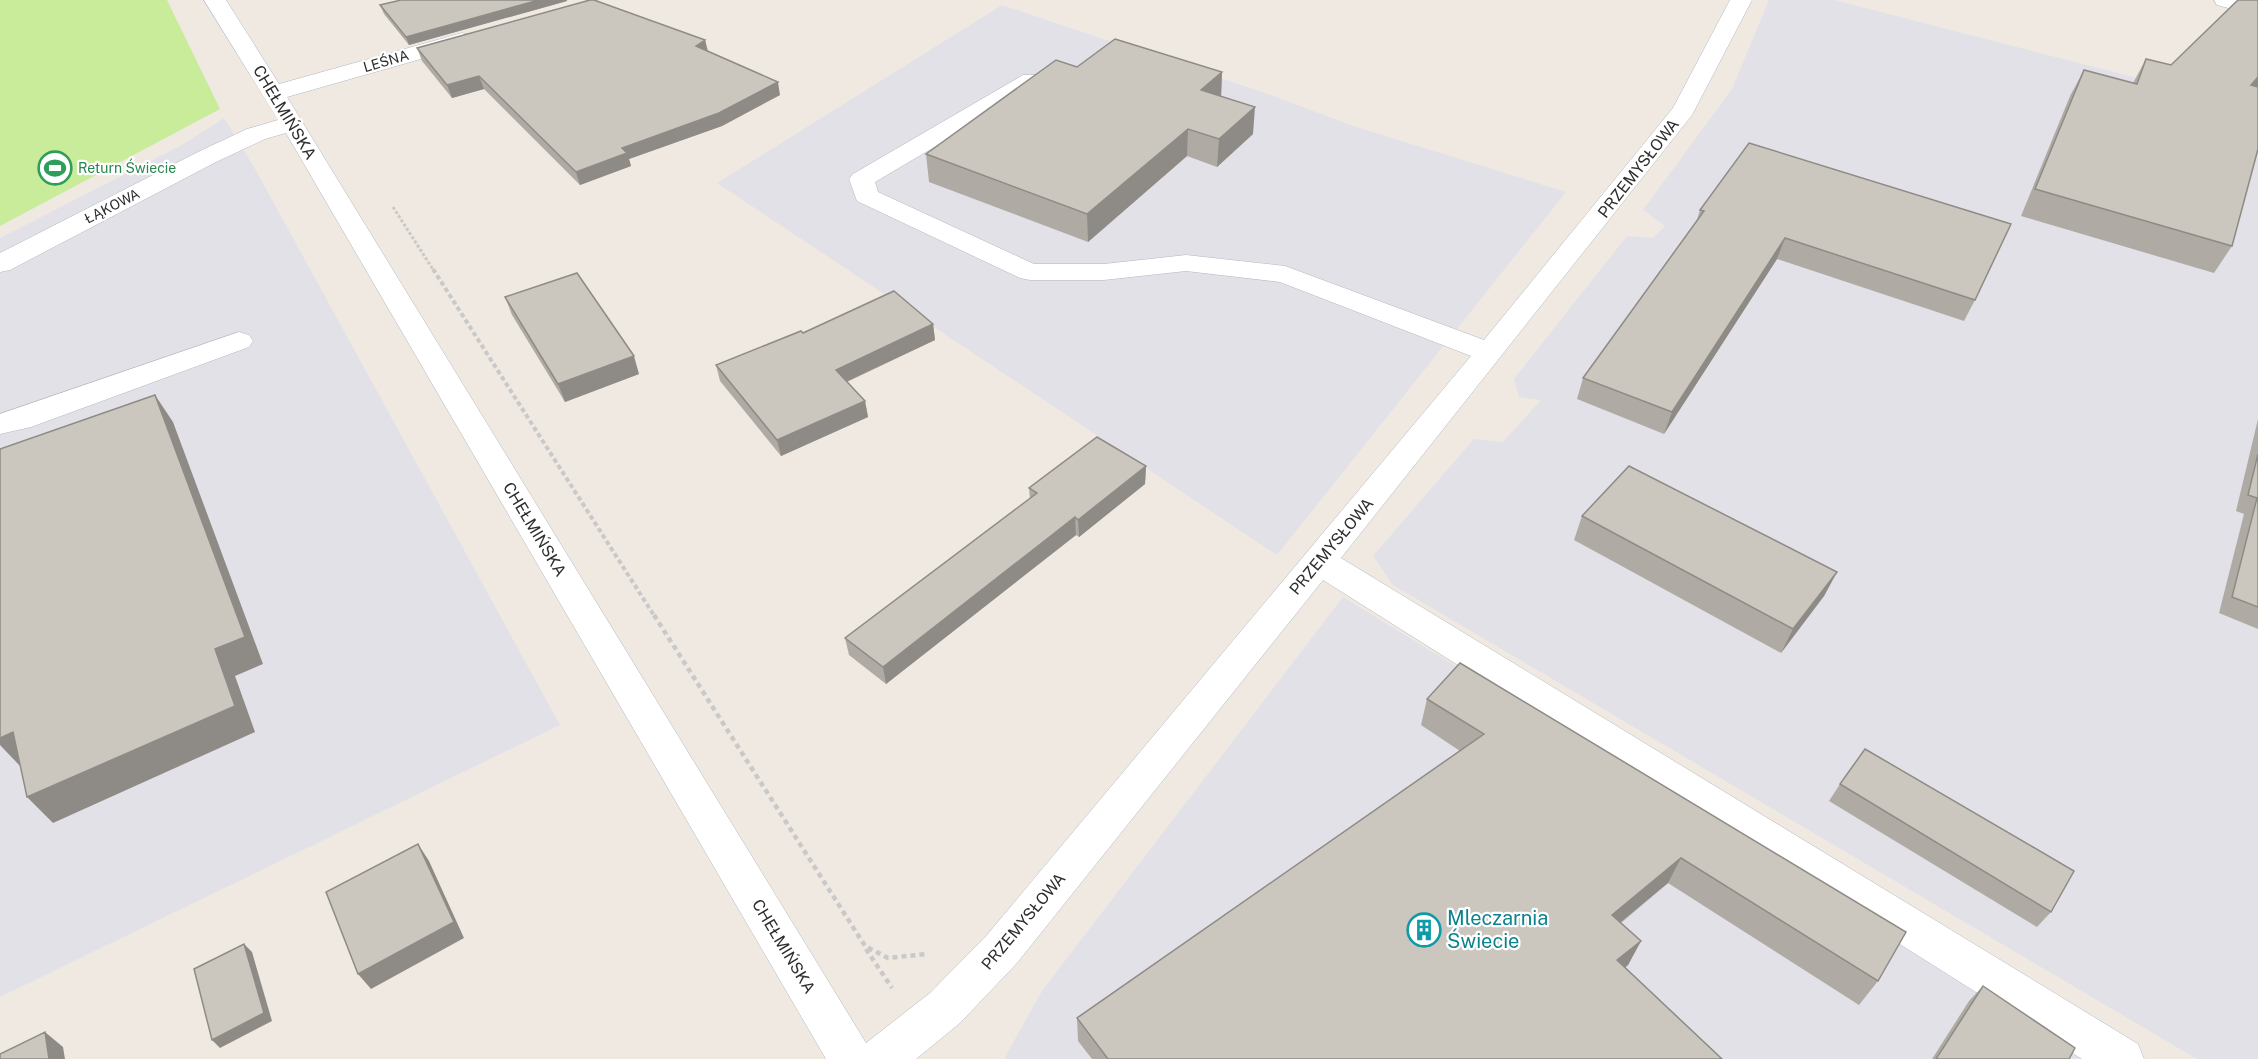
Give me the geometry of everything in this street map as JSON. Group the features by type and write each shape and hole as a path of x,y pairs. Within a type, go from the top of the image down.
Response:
{"street":[{"name":"CHEŁMIŃSKA","path":"215,0 274,93 851,1059"},
{"name":"PRZEMYSŁOWA","path":"881,1059 945,1008 1002,949 1490,352 1684,110 1742,0"},
{"path":"2225,0 2258,10"},
{"name":"LEŚNA","path":"274,93 480,35"},
{"path":"1030,80 862,179 866,196 1030,272 1104,272 1186,263 1285,274 1490,352"},
{"name":"ŁĄKOWA","path":"0,264 207,157 256,134 292,123"},
{"path":"0,424 20,420 238,341"},
{"path":"1319,561 2122,1059"}],"path":[{"path":"390,202 865,946 879,957 898,960 930,953"}],"shaded area":[{"path":"1769,0 1834,0 2258,109 2258,1059 2197,1059 1393,585 1373,556 1474,439 1503,442 1541,400 1519,397 1514,379 1627,236 1653,238 1665,226 1643,210 1732,89"},
{"path":"1002,5 1268,94 1353,126 1566,192 1277,555 717,183"},
{"path":"224,118 254,167 560,725 0,997 0,238 182,145"},
{"path":"1343,597 2098,1059 1004,1059 1042,991"}],"green space":[{"name":"Return Świecie","path":"0,0 167,0 220,109 0,226"}],"building":[{"path":"401,0 539,0 406,37 380,5"},
{"path":"590,0 705,40 696,46 778,82 719,113 622,148 627,153 576,172 479,76 447,85 417,48"},
{"path":"2238,0 2258,0 2258,77 2251,85 2258,87 2258,149 2232,246 2035,189 2084,70 2137,84 2146,59 2171,65"},
{"path":"1115,39 1222,72 1201,90 1255,107 1219,139 1188,129 1087,214 926,154 1056,60 1077,67"},
{"path":"1749,143 2011,224 1975,300 1785,238 1672,412 1583,378 1704,211 1700,210"},
{"path":"577,273 634,356 558,384 505,297"},
{"path":"894,291 933,324 836,370 865,401 777,440 716,365 801,331 803,333"},
{"path":"155,395 245,637 215,649 235,706 27,797 13,732 0,738 0,449"},
{"path":"1097,437 1146,466 1078,520 1075,517 883,667 845,638 1037,493 1029,488"},
{"path":"2258,454 2258,607 2232,597 2257,498 2248,495"},
{"path":"1629,466 1837,572 1793,629 1582,516"},
{"name":"Mleczarnia Świecie","path":"1460,663 1906,932 1878,981 1681,858 1612,915 1641,941 1617,960 1722,1059 1108,1059 1077,1018 1484,734 1427,699"},
{"path":"1865,749 2074,871 2051,912 1840,784"},
{"path":"418,844 454,922 358,974 326,892"},
{"path":"244,944 264,1013 212,1040 194,969"},
{"path":"1983,986 2075,1048 2069,1059 1936,1059"},
{"path":"45,1032 49,1059 0,1059 0,1054"}],"place":[{"name":"Return Świecie","path":"55,168"},
{"name":"Mleczarnia Świecie","path":"1424,930"}]}
